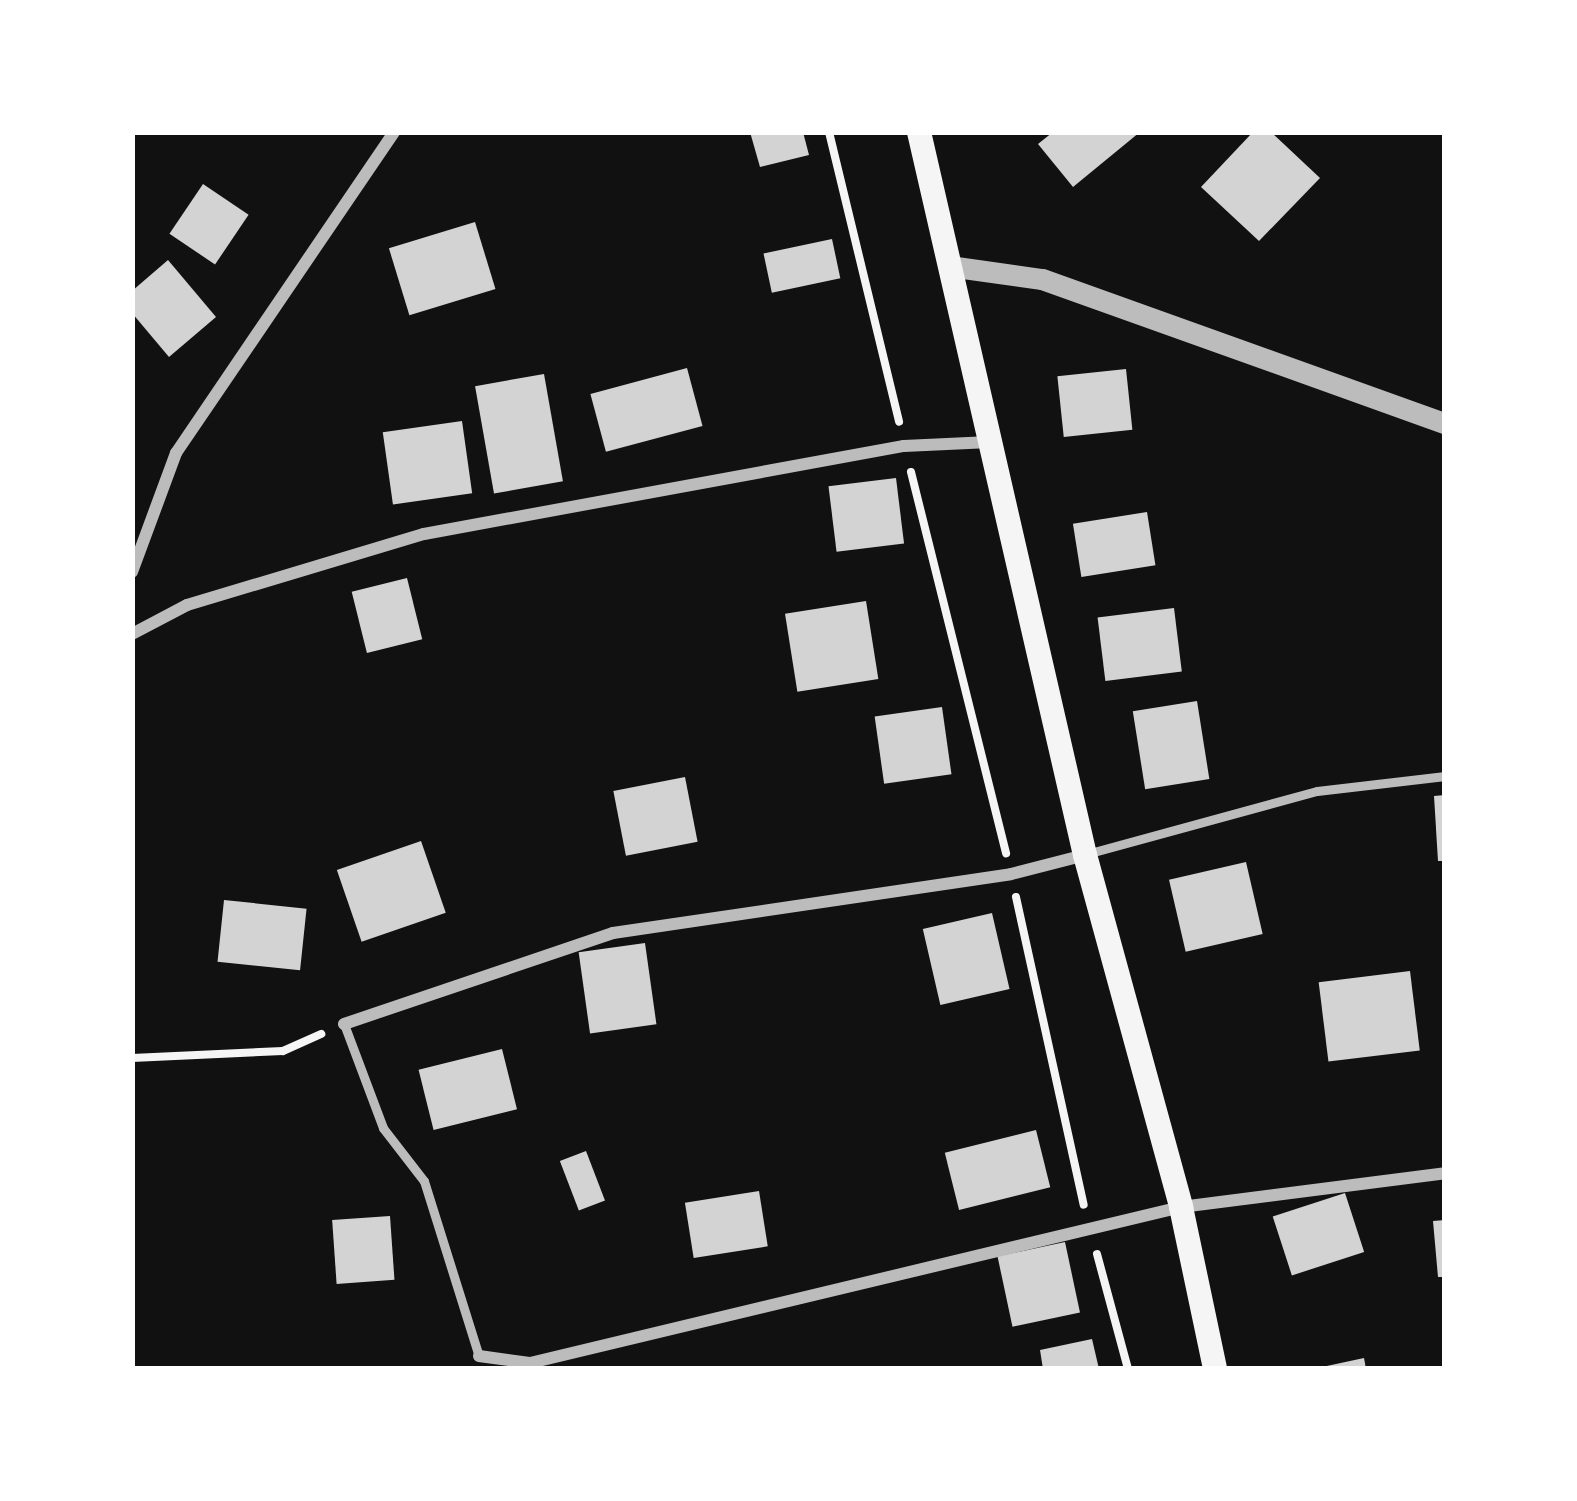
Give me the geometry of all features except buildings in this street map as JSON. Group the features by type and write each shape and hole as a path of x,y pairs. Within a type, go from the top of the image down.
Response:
{"main road":[{"path":"919,132 1085,855 1181,1207 1215,1369"}],"street":[{"path":"132,572 176,453 394,132"},
{"path":"949,266 1042,279 1445,423"},
{"path":"132,634 187,605 424,534 904,446 990,442"},
{"path":"344,1024 613,933 1011,874 1085,855"},
{"path":"479,1355 530,1363 1181,1207 1445,1173"}],"lane":[{"path":"1085,855 1317,790 1445,776"},
{"path":"344,1024 382,1128 424,1181 479,1355"}],"path":[{"path":"829,132 1011,874 1090,1228 1128,1369"},
{"path":"132,1058 283,1051 344,1024"}]}
